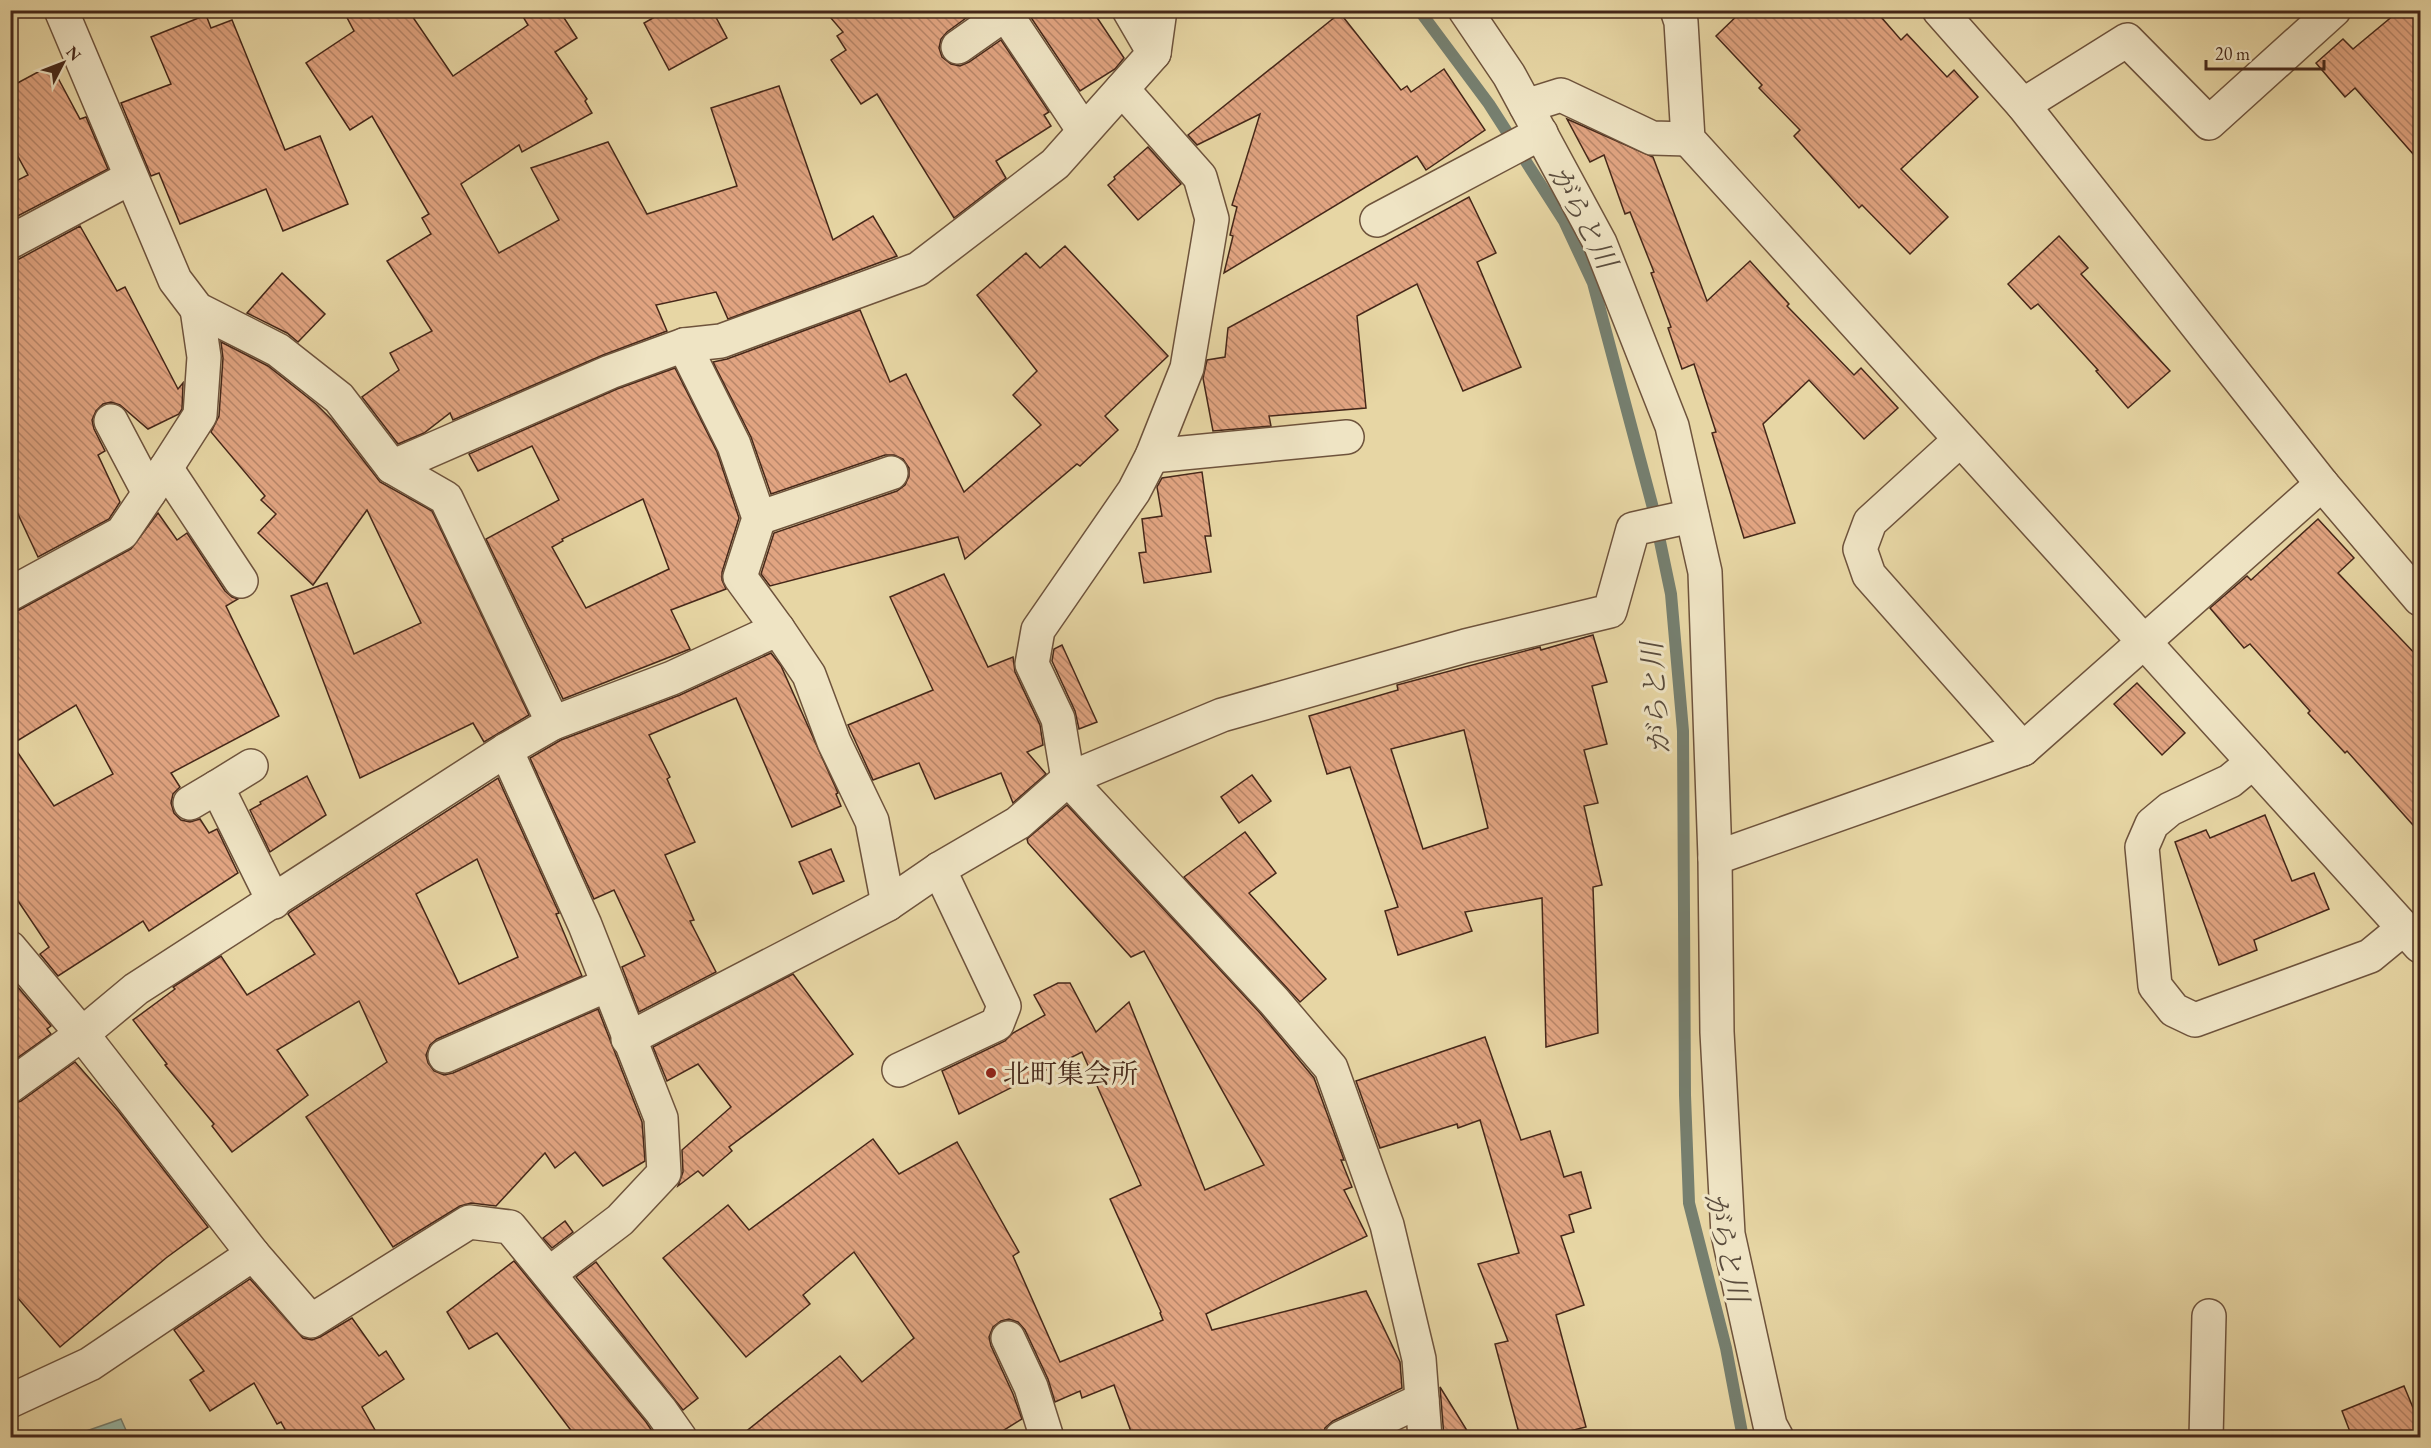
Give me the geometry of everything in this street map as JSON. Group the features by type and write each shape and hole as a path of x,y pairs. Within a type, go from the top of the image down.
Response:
{"street":[{"path":"14,583 122,534 200,415 204,357 196,309 175,280 61,10"},
{"path":"1129,10 1154,53"},
{"path":"392,467 610,372 684,345 721,341 918,269 1056,164 1154,53 1160,10"},
{"path":"1465,10 1509,75 1600,243 1672,426 1669,522 1705,572 1715,858 1717,1032 1728,1234 1770,1425 1777,1437"},
{"path":"1677,10 1681,22 1688,139 2412,937 2370,956 2195,1020 2174,1010 2155,986 2142,847 2151,824 2170,809 2230,781 2253,762"},
{"path":"1939,10 2023,105 2322,484 2421,599"},
{"path":"2023,105 2127,40 2209,123 2334,10"},
{"path":"958,47 1004,12 1084,131"},
{"path":"1122,89 1200,177 1212,219 1187,368 1152,456 1134,491 1038,630 1032,664 1058,719 1068,779 1274,1001 1331,1068 1387,1225 1419,1359 1425,1437"},
{"path":"1377,220 1533,119 1561,95 1652,138 1688,139"},
{"path":"10,242 130,178"},
{"path":"196,309 278,350 339,398 392,467 446,498 553,723"},
{"path":"684,345 734,445 759,518 741,577 809,675 834,742 872,821 888,904"},
{"path":"111,421 157,481 241,581"},
{"path":"1152,456 1347,437"},
{"path":"1960,440 1870,522 1860,549 1869,575 2023,749"},
{"path":"759,518 891,473"},
{"path":"1715,858 2023,749 2322,484"},
{"path":"628,1039 888,904 939,869 1018,824 1068,779 1222,715 1465,646 1610,611 1633,530 1669,522"},
{"path":"10,1086 82,1034 136,989 506,750 553,723 672,678 778,629"},
{"path":"506,750 585,925 661,1118 664,1173 620,1220 549,1274"},
{"path":"251,766 203,795 274,902"},
{"path":"900,1070 997,1024 1004,1006 939,869"},
{"path":"10,948 82,1034 254,1254 311,1321 470,1222 510,1227 680,1437"},
{"path":"444,1056 607,985"},
{"path":"10,1401 90,1364 254,1254"},
{"path":"2206,1437 2209,1316"},
{"path":"1008,1338 1031,1387 1047,1437"},
{"path":"1341,1437 1422,1400"}],"shaded area":[{"path":"121,1419 129,1437 69,1437"}],"building":[{"path":"343,10 408,10 453,76 528,25 519,10 559,10 577,38 555,52 587,99 585,101 592,113 522,152 519,145 461,184 499,253 559,220 531,168 608,142 647,214 737,186 711,108 779,86 833,240 873,216 897,256 728,319 716,292 656,305 667,331 603,355 453,420 450,413 424,433 398,444 362,397 399,370 390,353 432,331 387,261 431,234 422,218 429,214 372,116 350,130 306,63 354,31"},
{"path":"667,10 712,10 727,38 669,70 644,23"},
{"path":"824,10 977,10 941,39 939,48 942,57 951,64 960,66 1001,40 1049,112 1044,115 1051,126 996,161 1006,178 954,218 877,94 861,104 831,60 846,50 837,36 843,32"},
{"path":"1026,10 1092,10 1124,58 1115,69 1080,91"},
{"path":"1743,10 1875,10 1901,40 1907,34 1947,77 1954,70 1978,97 1901,169 1948,217 1910,254 1862,205 1859,208 1794,136 1800,130 1759,88 1762,85 1716,36"},
{"path":"2400,10 2421,10 2421,163 2355,88 2345,97 2316,63 2343,39 2353,49"},
{"path":"1340,13 1401,90 1407,86 1411,92 1444,69 1485,130 1426,170 1417,156 1224,273 1237,207 1232,205 1260,114 1197,145 1188,135"},
{"path":"206,15 211,28 232,20 285,150 320,136 348,204 283,231 266,189 180,224 159,173 151,176 121,103 171,84 151,37"},
{"path":"51,65 80,119 86,117 108,169 10,220 10,184 28,175 10,142 10,87"},
{"path":"1567,119 1653,157 1707,301 1750,261 1789,304 1787,306 1854,375 1861,368 1898,408 1864,439 1809,380 1763,424 1795,523 1744,538 1712,433 1716,432 1694,364 1682,369 1668,328 1671,327 1651,273 1654,272 1630,212 1625,214 1604,155 1590,162"},
{"path":"1148,147 1181,184 1138,220 1108,185"},
{"path":"1469,197 1496,253 1477,262 1521,367 1463,391 1417,284 1357,316 1366,408 1269,416 1271,426 1213,431 1203,378 1207,360 1225,357 1228,328"},
{"path":"80,226 117,291 125,287 178,389 183,383 182,409 179,414 148,429 120,405 111,402 103,404 96,411 92,420 94,429 105,451 98,455 120,502 109,519 38,557 10,497 10,261 19,259"},
{"path":"2059,236 2088,268 2081,274 2170,371 2128,408 2096,371 2098,370 2038,304 2031,309 2008,284"},
{"path":"1065,246 1168,356 1105,416 1118,430 1080,466 1077,464 965,559 958,537 770,586 761,574 774,533 897,491 905,485 909,476 909,468 903,459 894,455 885,455 771,494 751,437 713,362 727,359 860,310 890,382 906,374 964,492 1041,425 1013,395 1037,371 977,295 1026,253 1040,268"},
{"path":"282,273 325,314 298,342 287,333 247,313"},
{"path":"221,342 268,366 316,404 332,420 380,482 432,511 529,715 484,742 473,723 360,778 291,596 327,583 354,654 421,623 367,510 313,585 258,533 276,514 261,500 265,496 211,432 219,416 223,358"},
{"path":"675,368 717,452 739,518 722,572 722,580 726,589 671,610 690,649 563,699 486,539 559,500 532,446 478,471 469,454 617,389","holes":["643,499 669,569 586,608 552,547 563,541 562,539"]},
{"path":"1202,472 1211,536 1205,536 1211,572 1144,583 1139,553 1146,552 1142,519 1162,516 1157,487 1162,478"},
{"path":"158,513 177,540 187,533 225,591 238,599 226,606 279,716 171,773 180,787 173,794 171,803 174,813 181,820 190,822 200,819 209,833 217,829 238,873 149,931 143,921 58,976 40,954 49,947 10,889 10,613 131,549","holes":["76,705 113,774 54,806 12,744"]},
{"path":"2318,519 2354,558 2338,573 2421,660 2421,834 2347,751 2345,753 2308,713 2310,711 2250,644 2244,648 2210,608 2247,576 2251,580"},
{"path":"944,574 988,667 1013,657 1015,672 1040,725 1043,745 1027,752 1046,774 1013,803 1001,773 935,799 919,763 873,780 848,725 933,690 890,597"},
{"path":"1593,635 1607,682 1592,686 1607,744 1584,750 1598,803 1584,806 1602,885 1593,887 1598,1033 1546,1047 1542,898 1465,912 1472,931 1398,955 1385,911 1398,907 1350,767 1327,774 1309,716 1398,690 1397,685 1540,647 1541,650","holes":["1464,730 1488,828 1423,849 1391,749"]},
{"path":"1062,645 1097,722 1079,729 1075,711 1052,661 1054,649"},
{"path":"771,653 781,666 838,793 836,794 841,806 792,827 736,698 649,735 670,777 667,779 695,842 665,855 694,920 690,921 716,972 639,1012 622,967 645,956 614,890 594,899 530,758 561,740 680,695"},
{"path":"2137,683 2185,733 2162,755 2114,704"},
{"path":"1252,775 1271,801 1239,823 1221,797"},
{"path":"307,776 326,815 270,852 250,810"},
{"path":"498,778 559,913 556,914 582,976 437,1039 430,1045 426,1055 428,1063 434,1071 444,1075 453,1073 598,1009 642,1122 645,1161 603,1186 575,1152 555,1168 545,1153 496,1206 471,1203 460,1206 393,1247 306,1117 387,1062 359,1001 277,1050 308,1095 232,1152 212,1126 214,1124 165,1065 167,1064 133,1020 175,989 173,987 221,956 247,995 315,954 288,914","holes":["477,859 518,957 459,984 416,894"]},
{"path":"1067,805 1260,1013 1314,1078 1352,1187 1344,1190 1367,1236 1206,1314 1212,1330 1366,1291 1400,1362 1402,1388 1333,1421 1325,1428 1322,1437 1133,1437 1114,1385 1082,1398 1080,1391 1055,1402 1048,1379 1025,1330 1018,1322 1009,1319 993,1327 989,1337 1022,1419 993,1437 739,1437 840,1356 862,1382 914,1338 854,1252 803,1295 810,1304 746,1357 663,1258 728,1205 749,1230 873,1139 899,1174 957,1142 1019,1252 1013,1256 1060,1362 1163,1320 1110,1199 1141,1185 1082,1052 959,1114 942,1071 1005,1041 1013,1033 1045,1015 1034,995 1058,983 1070,983 1096,1032 1129,1002 1205,1190 1264,1165 1144,951 1131,957 1028,843 1027,839"},
{"path":"2265,815 2292,881 2314,873 2329,909 2254,940 2257,950 2219,965 2175,842 2206,830 2210,838"},
{"path":"1245,832 1276,873 1249,893 1326,979 1300,1002 1184,877"},
{"path":"831,849 844,881 813,894 799,862"},
{"path":"793,974 853,1054 729,1147 732,1151 703,1176 698,1171 678,1186 683,1172 682,1150 731,1107 698,1064 667,1081 653,1047"},
{"path":"10,978 51,1026 47,1029 51,1034 10,1063"},
{"path":"1485,1037 1521,1140 1550,1131 1564,1177 1581,1172 1591,1208 1569,1215 1574,1232 1561,1236 1584,1305 1556,1315 1586,1427 1545,1437 1520,1437 1495,1344 1508,1341 1478,1264 1519,1253 1480,1120 1458,1128 1457,1124 1380,1148 1356,1081"},
{"path":"75,1062 119,1112 208,1227 166,1258 60,1347 10,1289 10,1105 21,1101"},
{"path":"565,1221 573,1232 552,1248 543,1238"},
{"path":"514,1261 646,1422 654,1434 651,1437 576,1437 497,1333 469,1349 447,1312"},
{"path":"596,1262 698,1398 683,1410 576,1277"},
{"path":"250,1279 303,1338 312,1340 320,1337 352,1318 379,1356 386,1351 404,1379 362,1407 379,1437 289,1437 281,1422 277,1424 254,1383 210,1411 190,1380 204,1371 174,1330"},
{"path":"2404,1386 2421,1427 2421,1437 2352,1437 2342,1411"},
{"path":"1440,1387 1471,1437 1444,1437"}],"waterway":[{"name":"がらと川","path":"1419,10 1489,104 1564,221 1593,283 1653,508 1671,594 1683,731 1685,1095 1689,1203 1726,1348 1743,1438"}],"place":[{"name":"北町集会所","path":"991,1073"}]}
